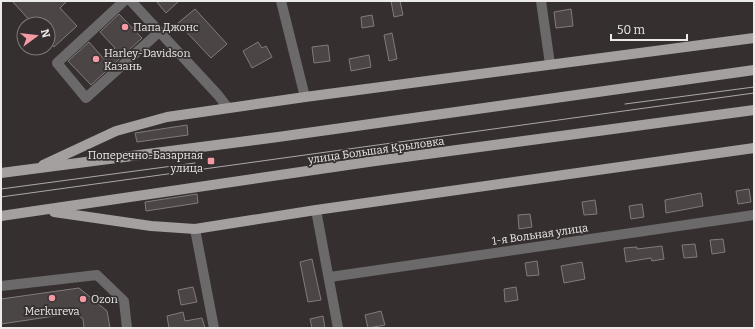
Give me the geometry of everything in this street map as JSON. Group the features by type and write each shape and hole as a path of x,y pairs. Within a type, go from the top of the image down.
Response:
{"main road":[{"path":"36,168 77,147 133,125 174,116 304,97 754,38"},
{"path":"1,173 278,137 754,70"},
{"name":"улица Большая Крыловка","path":"1,216 375,161 754,110"},
{"path":"42,211 151,226 195,229 316,210 754,148"}],"street":[{"path":"124,1 57,63 86,98 159,32"},
{"path":"131,1 218,94 228,108"},
{"path":"281,1 304,97"},
{"path":"541,1 550,64"},
{"path":"316,210 330,277 338,328"},
{"name":"1-я Вольная улица","path":"330,277 754,215"},
{"path":"195,229 214,328"},
{"path":"1,286 97,275 124,301 127,328"}],"building":[{"path":"12,1 67,1 60,8 77,26 56,45 56,16 26,16"},
{"path":"156,1 179,1 166,13"},
{"path":"391,1 400,1 403,15 394,17"},
{"path":"195,9 227,44 211,58 178,23"},
{"path":"571,9 573,26 556,28 554,12"},
{"path":"119,14 142,38 91,85 68,61 89,42 104,59 115,48 100,32"},
{"path":"372,15 374,26 362,28 361,17"},
{"path":"392,33 397,59 389,61 384,35"},
{"path":"258,42 262,48 266,46 272,57 252,68 243,51"},
{"path":"328,45 330,61 314,63 312,47"},
{"path":"369,55 371,67 351,71 349,59"},
{"path":"187,125 188,135 137,142 135,133"},
{"path":"749,189 751,202 738,204 736,191"},
{"path":"701,193 703,206 666,213 665,200"},
{"path":"197,194 198,203 146,211 145,202"},
{"path":"595,200 597,214 584,215 582,202"},
{"path":"642,204 644,217 631,219 629,206"},
{"path":"530,214 532,227 519,229 518,215"},
{"path":"723,239 725,252 712,254 710,240"},
{"path":"695,244 697,257 684,258 682,245"},
{"path":"662,246 664,259 652,261 651,258 626,262 624,248 637,247 637,249"},
{"path":"312,259 321,300 308,302 300,262"},
{"path":"537,261 539,275 527,276 525,263"},
{"path":"582,262 585,279 564,283 561,266"},
{"path":"193,287 197,302 181,305 178,290"},
{"path":"516,287 518,300 505,302 504,289"},
{"path":"79,288 107,311 110,328 84,328 83,319 75,313 1,324 1,299"},
{"path":"381,311 385,325 368,328 365,315"},
{"path":"183,312 185,321 202,318 205,328 169,328 167,316"},
{"path":"323,316 325,328 312,328 310,319"}],"tram line":[{"path":"625,104 754,87"},
{"path":"1,197 754,93"},
{"path":"1,189 195,163"}],"place":[{"name":"Папа Джонс","path":"125,27"},
{"name":"Harley-Davidson Казань","path":"96,59"},
{"name":"Поперечно-Базарная улица","path":"211,161"},
{"name":"Merkureva","path":"52,298"},
{"name":"Ozon","path":"83,299"}]}
